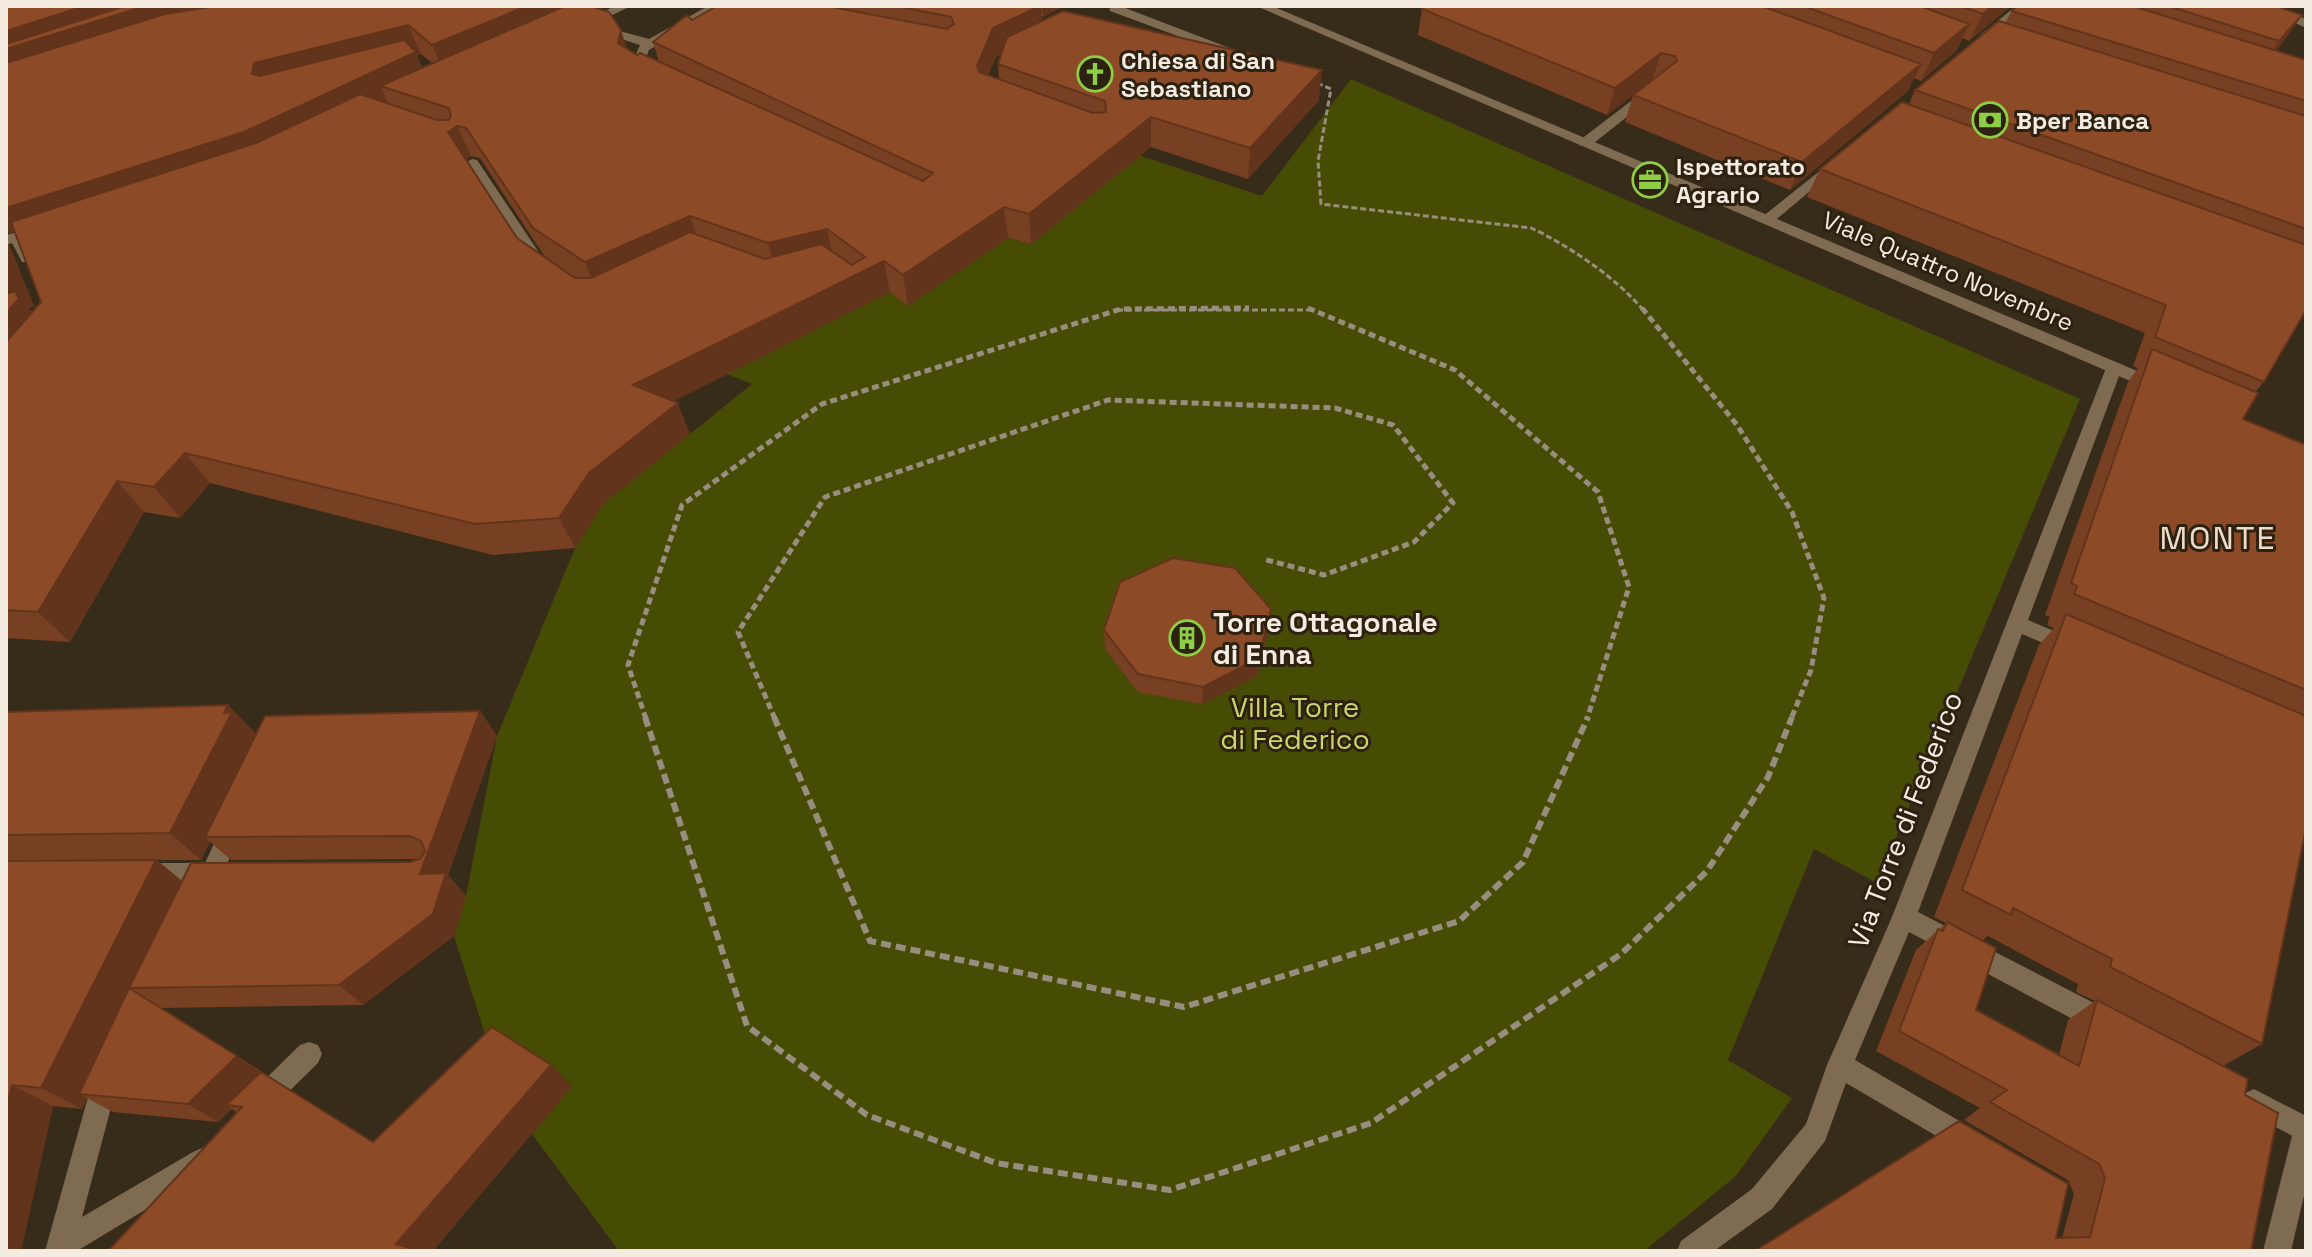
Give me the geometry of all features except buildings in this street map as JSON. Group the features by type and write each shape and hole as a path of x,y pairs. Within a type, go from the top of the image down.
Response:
{"street":[{"path":"571,29 625,6"},
{"path":"664,81 636,68 643,48 719,6 736,9"},
{"name":"Viale Quattro Novembre","path":"1262,6 2172,392"},
{"path":"1998,44 1977,44 2023,6"},
{"path":"2265,6 2306,24"},
{"path":"1100,15 1116,7 1309,79"},
{"path":"585,23 651,44"},
{"path":"1585,143 1659,86"},
{"path":"1767,220 1853,148"},
{"path":"472,163 538,264 550,272"},
{"path":"6,240 17,237 30,247 33,274"},
{"name":"Via Torre di Federico","path":"1691,1251 1762,1199 1816,1132 1840,1065 1904,917 2114,368"},
{"path":"2016,623 2088,654"},
{"path":"198,901 244,805"},
{"path":"117,873 243,873"},
{"path":"1904,917 2126,1034"},
{"path":"244,1118 309,1054"},
{"path":"60,1248 101,1097 122,1055"},
{"path":"1840,1065 1989,1153"},
{"path":"2237,1093 2306,1131 2277,1251"},
{"path":"60,1248 201,1161 223,1139"}],"path":[{"path":"1263,559 1324,575 1414,542 1453,503 1393,425 1335,408 1108,400 825,497 738,632 870,941 1184,1007 1459,921 1523,862 1591,709 1629,587 1598,492 1455,370 1307,308 1121,309 822,404 682,505 628,665 747,1026 867,1115 996,1163 1170,1190 1371,1123 1621,954 1707,871 1768,777 1811,670 1824,598 1792,512 1737,425 1631,295 1553,238 1531,228 1321,204 1318,161 1331,89 1309,79"}],"green space":[{"name":"Villa Torre di Federico","path":"1351,79 2080,399 1877,883 1814,849 1728,1060 1792,1098 1736,1176 1644,1251 619,1251 532,1134 572,1086 496,1069 454,936 466,896 497,736 575,548 603,504 752,384 727,374 889,291 908,306 1008,238 1031,244 1135,154 1262,196"}],"place":[{"name":"Chiesa di San Sebastiano","path":"1095,74"},
{"name":"Bper Banca","path":"1990,120"},
{"name":"Ispettorato Agrario","path":"1650,180"},
{"name":"Torre Ottagonale di Enna","path":"1187,638"}],"district":[{"name":"MONTE","path":"2218,538"}]}
